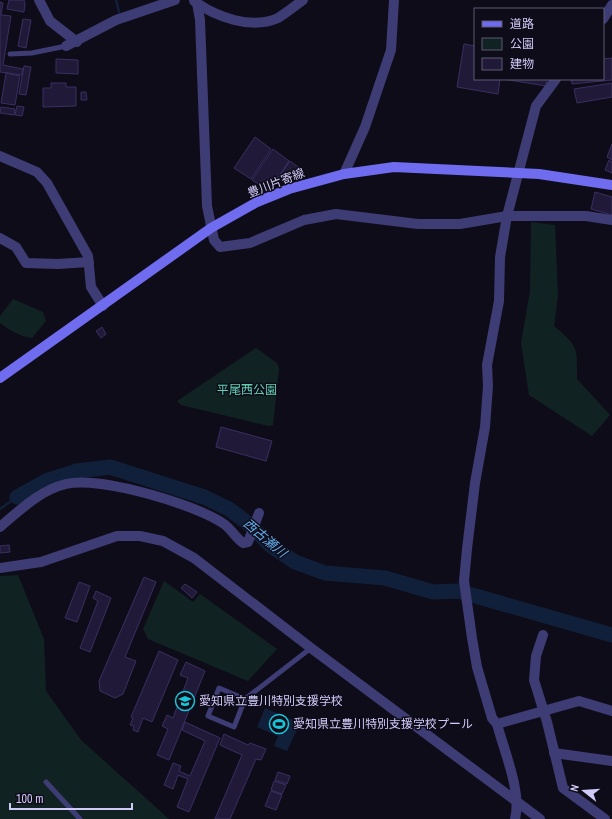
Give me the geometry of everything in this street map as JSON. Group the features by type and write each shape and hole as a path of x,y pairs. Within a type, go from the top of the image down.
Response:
{"main road":[{"name":"豊川片寄線","path":"0,378 211,228 257,202 289,189 344,174 394,167 518,172 595,181 612,185"}],"street":[{"path":"39,0 50,21 77,42"},
{"path":"66,46 77,42 116,20 175,0"},
{"path":"194,2 237,22 265,21 277,18 303,0"},
{"path":"344,174 365,127 390,50 394,0"},
{"path":"194,2 200,20 207,206 214,240 220,247 250,243 304,220 336,214 418,224 460,224 508,216 586,216 612,220"},
{"path":"604,17 612,5"},
{"path":"515,819 517,801 497,724 492,718 477,667 464,581 475,483 485,428 488,386 486,365 499,301 500,256 518,172 536,106 555,80"},
{"path":"0,156 37,172 47,183 88,256 91,288 103,306"},
{"path":"0,238 16,247 26,263 58,264 89,262"},
{"path":"0,527 33,500 66,484 107,484 182,504 224,524 243,543 248,542 259,513"},
{"path":"0,568 41,562 117,536 140,536 163,542 194,558 311,648 540,819"},
{"path":"543,635 536,656 534,680 563,788 605,819"},
{"path":"497,724 579,701 612,711"},
{"path":"554,753 612,761"}],"lane":[{"path":"10,54 32,53 66,46"},
{"path":"245,699 220,688 208,716 234,728 245,699 311,648"},
{"path":"46,782 80,819"}],"green space":[{"path":"531,222 555,225 558,296 554,326 575,348 577,360 577,379 610,415 592,436 529,395 521,343 530,291"},
{"path":"13,299 43,312 46,321 32,338 15,333 0,323 0,316"},
{"name":"平尾西公園","path":"256,348 277,363 279,369 273,425 269,426 181,405 177,401"},
{"path":"18,575 44,639 46,691 81,740 169,819 0,819 0,576"},
{"path":"164,581 193,602 200,594 277,649 248,681 148,639 143,629"}],"water":[{"path":"265,708 300,723 287,751 274,746 278,736 257,727"}],"building":[{"path":"9,0 24,0 24,12 7,9"},
{"path":"0,2 3,3 1,15 11,16 3,65 23,69 22,75 0,72"},
{"path":"23,19 31,20 26,48 18,46"},
{"path":"464,44 474,46 474,80 500,80 498,94 457,87"},
{"path":"612,58 612,80 572,84 571,80 604,80 604,59"},
{"path":"56,59 78,60 78,74 56,73"},
{"path":"24,66 31,67 26,95 19,94"},
{"path":"6,73 20,76 15,105 1,103"},
{"path":"509,80 547,80 546,86"},
{"path":"51,83 66,83 66,87 76,87 76,106 43,107 43,88 51,88"},
{"path":"612,83 612,97 577,103 574,89"},
{"path":"81,92 86,92 87,100 81,100"},
{"path":"17,106 24,107 22,116 15,115"},
{"path":"1,107 15,109 14,115 0,113"},
{"path":"255,137 271,149 251,179 234,168"},
{"path":"612,144 612,160 607,157"},
{"path":"273,149 289,161 269,191 252,180"},
{"path":"609,160 612,162 612,173 605,170"},
{"path":"290,161 298,167 287,183 279,177"},
{"path":"595,192 612,197 612,215 591,209"},
{"path":"102,327 106,334 101,338 96,331"},
{"path":"221,427 272,441 266,461 216,447"},
{"path":"9,545 10,552 0,553 0,546"},
{"path":"144,577 156,582 125,657 136,661 123,694 115,698 100,691 99,681"},
{"path":"79,582 90,586 77,622 65,618"},
{"path":"185,584 197,592 192,598 181,588"},
{"path":"96,591 111,598 90,652 80,648 98,601 93,598"},
{"path":"159,651 178,660 152,722 143,718 138,732 133,730 134,726 130,725 133,718 131,717"},
{"path":"186,662 205,671 169,760 157,755 168,729 162,726 167,715 173,718 188,678 180,675"},
{"path":"185,722 220,738 189,812 177,807 188,779 178,775 173,789 164,785 173,763 181,766 179,771 190,776 205,741 182,730"},
{"path":"224,734 248,745 250,743 266,749 261,760 256,759 230,819 215,819 242,755 220,745"},
{"path":"278,772 290,776 287,784 275,780"},
{"path":"274,781 286,785 282,794 271,790"},
{"path":"271,791 282,795 276,810 265,806"}],"waterway":[{"path":"116,0 119,12"},
{"name":"西古瀬川","path":"17,497 46,481 77,471 110,467 204,497 229,509 249,524 271,546 295,562 325,573 385,578 433,592 458,591 612,635"},
{"name":"西古瀬川","path":"0,509 17,497"}],"place":[{"name":"愛知県立豊川特別支援学校","path":"185,701"},
{"name":"愛知県立豊川特別支援学校プール","path":"279,724"}]}
